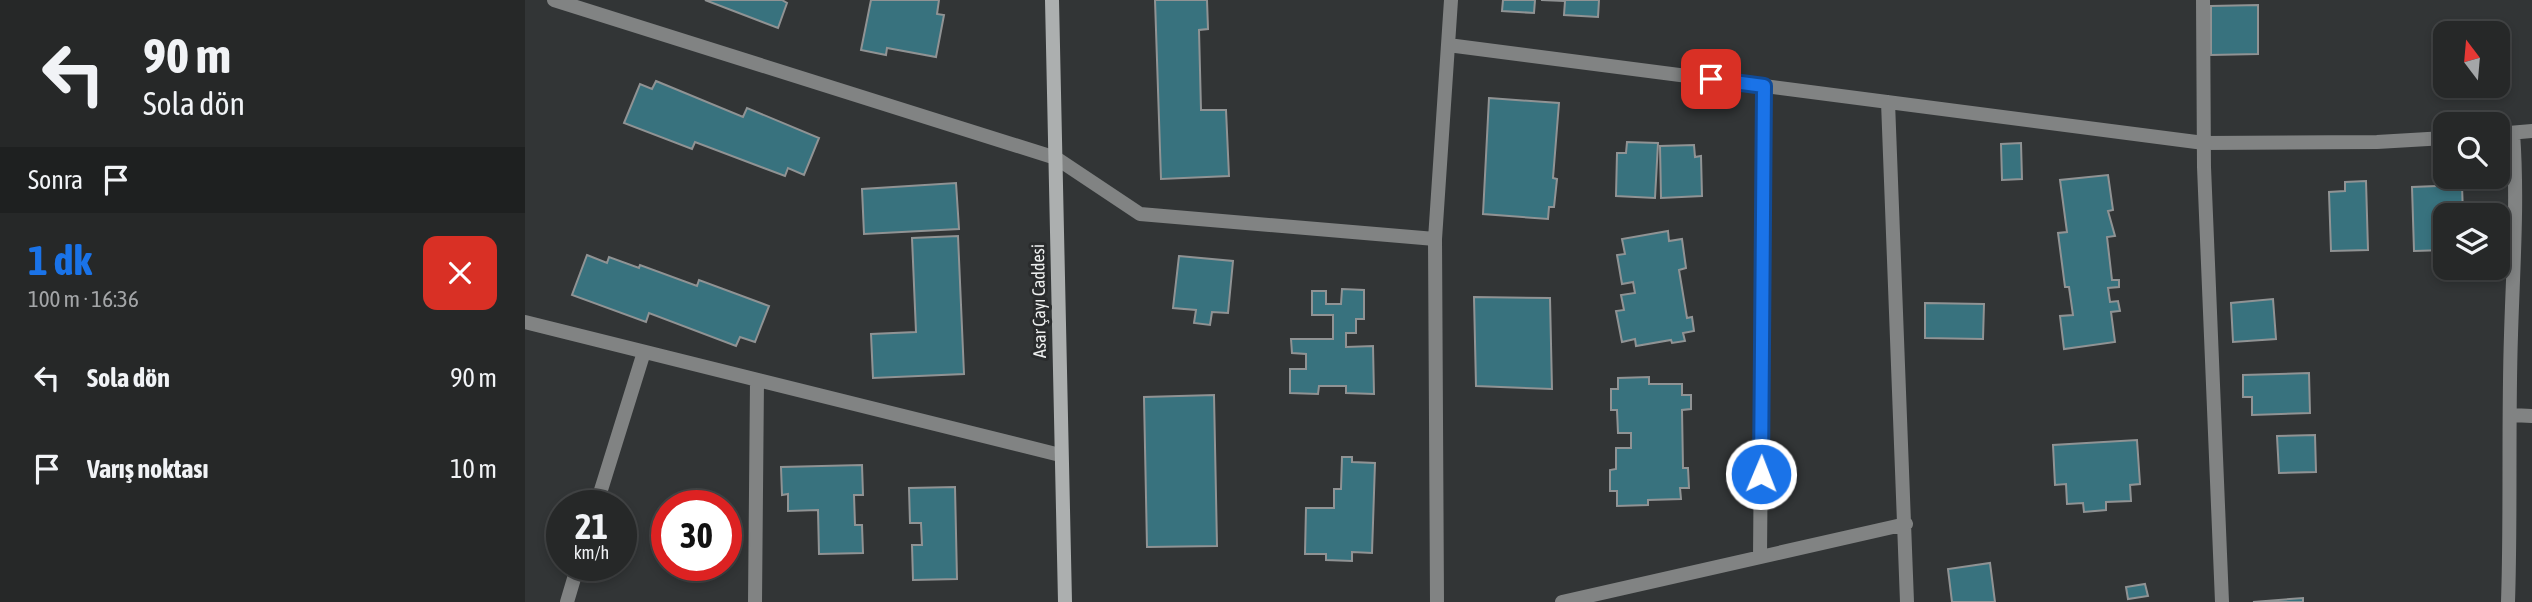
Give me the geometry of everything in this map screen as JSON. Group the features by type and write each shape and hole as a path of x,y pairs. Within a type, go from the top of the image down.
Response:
{"street":[{"path":"554,0 1056,158 1140,214 1435,239"},
{"name":"Asar Çayı Caddesi","path":"1052,0 1065,602"},
{"path":"1437,602 1435,239 1451,0"},
{"path":"2203,0 2204,143 2222,602"},
{"path":"1448,45 2204,143 2377,142 2433,139"},
{"path":"1760,557 1764,86"},
{"path":"1888,102 1907,602"},
{"path":"2510,133 2532,131"},
{"path":"2508,602 2517,191 2513,133"},
{"path":"525,322 1060,455"},
{"path":"601,490 644,352"},
{"path":"755,602 757,380"},
{"path":"2511,415 2532,416"},
{"path":"1562,602 1906,524"},
{"path":"567,602 573,581"}],"building":[{"path":"705,0 782,0 787,3 778,28"},
{"path":"871,0 939,0 937,14 944,15 936,57 887,48 886,55 861,50"},
{"path":"1155,0 1207,0 1208,29 1199,30 1201,110 1226,110 1229,176 1161,179"},
{"path":"1503,0 1535,0 1534,13 1502,11"},
{"path":"1541,0 1599,0 1598,17 1564,15 1565,1"},
{"path":"2258,5 2258,54 2211,55 2211,6"},
{"path":"656,81 743,117 747,108 819,138 804,175 788,168 785,176 695,142 692,149 624,123 640,84 652,89"},
{"path":"1489,98 1559,103 1553,178 1557,179 1554,207 1549,207 1548,219 1483,214"},
{"path":"1627,142 1658,143 1655,198 1616,196 1617,153 1626,153"},
{"path":"2021,143 2022,179 2002,180 2001,144"},
{"path":"1694,145 1695,157 1701,156 1702,196 1661,198 1660,146"},
{"path":"2108,175 2113,210 2108,211 2115,236 2107,237 2112,280 2119,280 2119,287 2108,288 2110,302 2118,301 2120,311 2111,312 2115,342 2064,349 2060,316 2073,315 2069,287 2065,287 2058,233 2067,232 2060,180"},
{"path":"2366,181 2368,250 2331,251 2329,192 2345,191 2345,182"},
{"path":"956,183 959,229 864,234 862,189"},
{"path":"2412,187 2462,189 2463,203 2433,203 2433,250 2414,251"},
{"path":"1668,231 1669,241 1682,239 1686,268 1679,270 1687,318 1692,317 1694,331 1683,333 1685,341 1672,343 1671,340 1636,346 1635,339 1622,342 1616,311 1624,310 1621,295 1635,293 1633,282 1622,284 1617,255 1625,254 1622,239"},
{"path":"958,236 964,374 873,378 871,334 916,332 912,238"},
{"path":"587,255 607,263 609,257 639,268 640,265 697,286 699,280 769,306 755,342 740,337 736,346 649,313 646,322 572,295"},
{"path":"1179,256 1233,261 1228,313 1212,312 1210,325 1194,323 1196,310 1173,308"},
{"path":"1342,289 1364,290 1364,319 1356,319 1356,333 1346,333 1346,347 1373,346 1374,394 1346,393 1346,386 1319,386 1318,394 1290,393 1290,369 1306,369 1306,354 1292,353 1291,339 1333,339 1333,315 1312,315 1312,291 1326,291 1326,304 1341,304"},
{"path":"1474,297 1550,298 1552,389 1476,386"},
{"path":"2273,299 2276,339 2233,342 2231,303"},
{"path":"1925,303 1984,304 1983,339 1925,338"},
{"path":"2309,373 2310,413 2252,415 2252,397 2243,397 2243,375"},
{"path":"1649,377 1649,384 1682,384 1682,395 1691,395 1691,409 1682,410 1683,468 1688,468 1689,488 1680,488 1681,499 1648,500 1648,505 1617,506 1617,491 1610,491 1610,470 1616,469 1616,448 1631,448 1631,433 1618,433 1617,410 1611,410 1611,389 1618,389 1618,378"},
{"path":"1214,395 1217,546 1147,547 1144,397"},
{"path":"2315,435 2316,472 2279,473 2277,436"},
{"path":"2137,440 2140,484 2130,485 2131,501 2106,502 2106,510 2084,512 2083,503 2067,504 2066,484 2055,485 2053,445"},
{"path":"1342,457 1352,457 1352,462 1375,463 1372,553 1352,552 1352,561 1326,560 1326,554 1305,554 1306,508 1334,508 1334,489 1341,489"},
{"path":"862,465 863,495 854,495 855,525 862,525 863,553 819,554 818,510 788,511 788,494 782,495 781,467"},
{"path":"955,487 957,579 913,580 912,545 922,545 921,523 910,523 909,488"},
{"path":"1990,563 1995,602 1952,602 1948,569"},
{"path":"2145,584 2148,596 2128,599 2126,587"},
{"path":"2303,598 2303,602 2253,602"}],"route":[{"path":"1711,79 1764,86 1761,474"}]}
